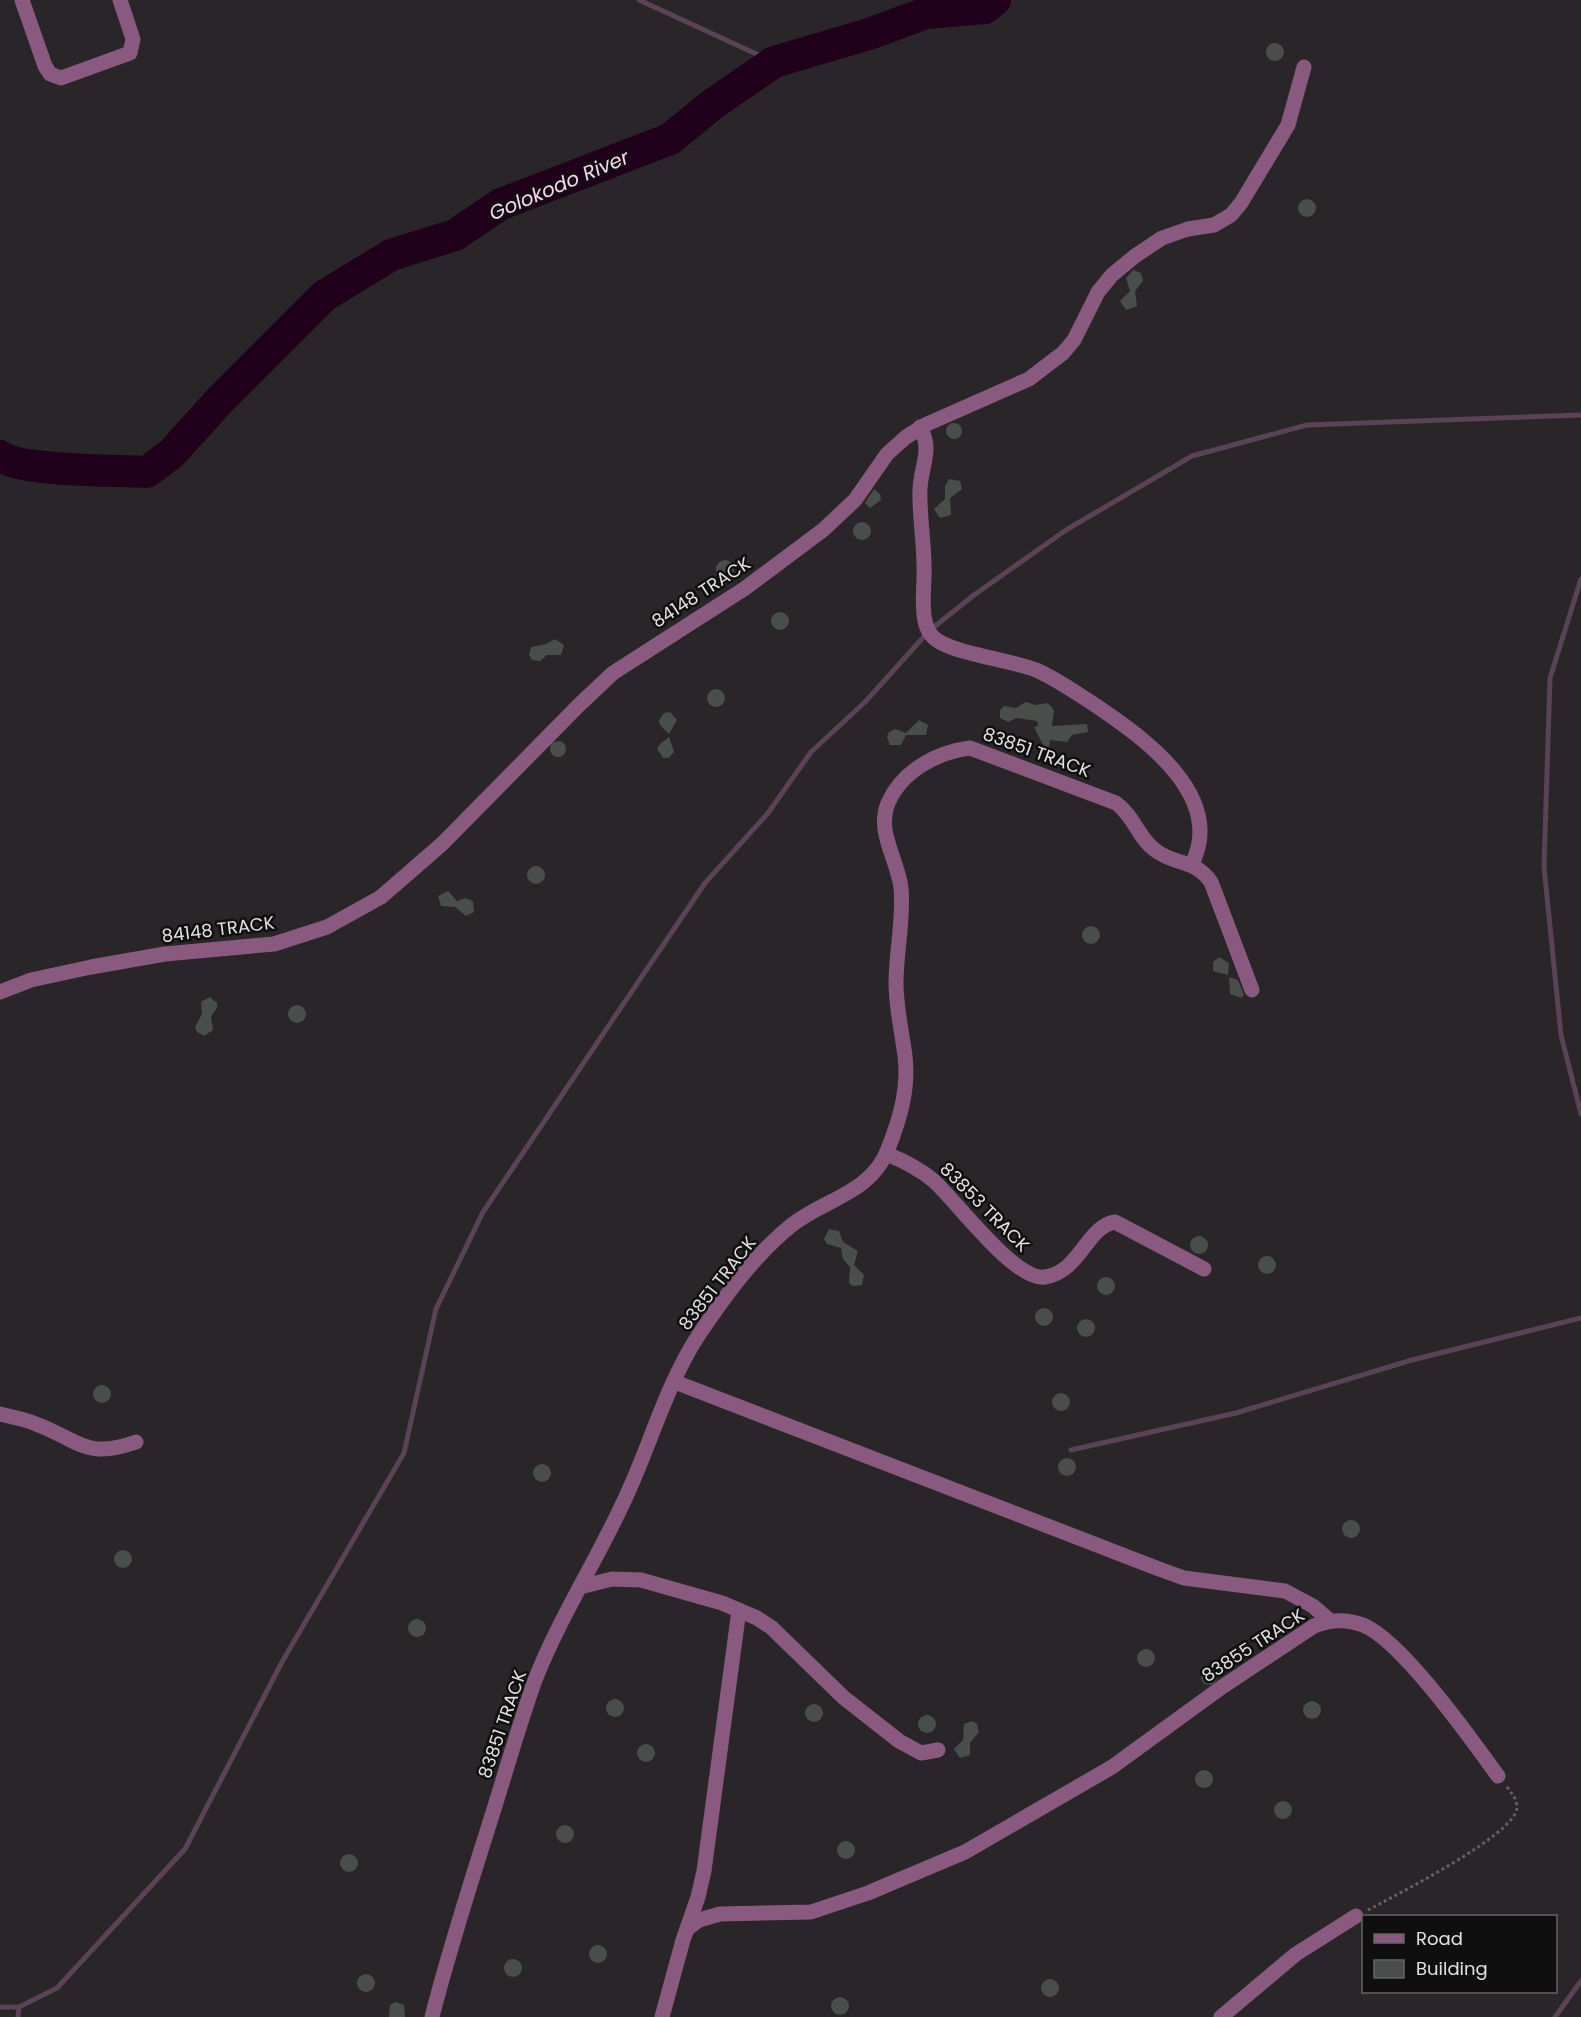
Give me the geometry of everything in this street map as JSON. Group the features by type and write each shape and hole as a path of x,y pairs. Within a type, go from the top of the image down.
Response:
{"street":[{"path":"22,0 45,66 50,74 61,78 130,53 134,39 120,0"},
{"name":"84148 TRACK","path":"0,992 31,980 165,954 274,944 327,927 381,897 442,844 613,673 744,588 816,536 855,500 887,454 920,428 1029,380 1063,353 1074,340 1098,292 1135,256 1162,238 1188,229 1214,225 1231,215 1288,125 1305,67"},
{"path":"920,428 928,449 920,486 920,517 924,563 924,620 929,632 943,644 1038,671 1116,720 1159,754 1184,787 1198,818 1202,832 1200,850 1192,864"},
{"name":"83851 TRACK","path":"432,2017 448,1954 536,1678 629,1491 675,1382 697,1338 761,1254 793,1224 859,1187 876,1170 887,1154 904,1102 905,1060 896,996 901,887 884,822 888,804 911,774 934,757 950,751 970,748 990,754 1046,779 1116,803 1130,815 1146,843 1157,852 1192,864 1202,870 1211,882 1252,990"},
{"name":"83853 TRACK","path":"887,1154 911,1164 932,1180 960,1206 1010,1262 1029,1275 1047,1277 1062,1271 1072,1264 1101,1228 1115,1222 1204,1269"},
{"path":"675,1382 1184,1578 1285,1591 1313,1606 1329,1620"},
{"path":"0,1414 36,1424 78,1446 107,1450 136,1442"},
{"path":"580,1587 612,1579 642,1580 739,1610 772,1628 843,1696 899,1741 921,1753 938,1750"},
{"path":"662,2017 698,1897 711,1827 739,1610"},
{"name":"83855 TRACK","path":"687,1929 699,1920 720,1914 811,1912 868,1893 965,1852 1112,1767 1222,1688 1314,1626 1329,1620 1355,1623 1382,1636 1409,1663 1498,1776"},
{"path":"1221,2017 1296,1954 1356,1916"}],"path":[{"path":"1356,1916 1433,1875 1508,1824 1516,1808 1515,1797 1498,1776"}],"building":[{"path":"1275,43 1281,46 1284,52 1281,58 1275,61 1269,58 1266,52 1269,46"},
{"path":"1307,199 1313,202 1316,208 1313,214 1307,217 1301,214 1298,208 1301,202"},
{"path":"1133,270 1141,273 1143,281 1135,291 1137,306 1126,310 1120,301 1130,291 1126,278"},
{"path":"951,423 957,423 962,431 960,437 951,439 946,434 946,428"},
{"path":"949,479 960,481 962,489 950,498 951,515 940,518 934,509 945,499 945,486"},
{"path":"874,489 880,494 881,500 870,508 865,503"},
{"path":"862,522 868,525 871,531 868,537 862,540 856,537 853,531 856,525"},
{"path":"725,560 731,563 734,569 731,575 725,578 719,575 716,569 719,563"},
{"path":"780,612 786,615 789,621 786,627 780,630 774,627 771,621 774,615"},
{"path":"555,639 564,645 561,655 547,655 540,661 532,660 529,655 531,647 546,644"},
{"path":"716,689 722,692 725,698 722,704 716,707 710,704 707,698 710,692"},
{"path":"1026,702 1036,705 1047,703 1051,706 1054,711 1052,726 1087,724 1088,732 1072,735 1067,742 1050,740 1048,755 1034,727 1038,726 1037,721 1017,718 1008,722 1000,718 1000,710 1004,706 1016,708"},
{"path":"670,712 677,720 669,734 660,725 659,720 664,713"},
{"path":"919,720 928,725 926,735 906,735 901,745 890,745 887,737 889,732 895,729 906,733"},
{"path":"669,737 674,752 669,758 663,758 657,749"},
{"path":"558,741 564,743 566,749 564,755 558,757 552,755 550,749 552,743"},
{"path":"536,866 542,869 545,875 542,881 536,884 530,881 527,875 530,869"},
{"path":"448,891 457,901 465,898 473,901 474,912 466,916 455,907 441,906 438,896"},
{"path":"1091,926 1097,929 1100,935 1097,941 1091,944 1085,941 1082,935 1085,929"},
{"path":"1219,957 1229,963 1228,975 1213,971 1213,962"},
{"path":"1229,977 1238,980 1244,995 1241,998 1230,994"},
{"path":"210,997 217,1003 217,1008 211,1016 213,1030 204,1036 197,1032 195,1027 202,1014 201,1002"},
{"path":"297,1005 303,1008 306,1014 303,1020 297,1023 291,1020 288,1014 291,1008"},
{"path":"829,1229 839,1231 843,1242 858,1251 854,1265 864,1275 862,1285 853,1286 849,1283 850,1267 843,1259 841,1248 827,1244 824,1239"},
{"path":"1199,1236 1205,1239 1208,1245 1205,1251 1199,1254 1193,1251 1190,1245 1193,1239"},
{"path":"1267,1256 1273,1259 1276,1265 1273,1271 1267,1274 1261,1271 1258,1265 1261,1259"},
{"path":"1106,1277 1112,1280 1115,1286 1112,1292 1106,1295 1100,1292 1097,1286 1100,1280"},
{"path":"1044,1308 1050,1311 1053,1317 1050,1323 1044,1326 1038,1323 1035,1317 1038,1311"},
{"path":"1086,1319 1092,1322 1095,1328 1092,1334 1086,1337 1080,1334 1077,1328 1080,1322"},
{"path":"102,1385 108,1388 111,1394 108,1400 102,1403 96,1400 93,1394 96,1388"},
{"path":"1061,1393 1067,1396 1070,1402 1067,1408 1061,1411 1055,1408 1052,1402 1055,1396"},
{"path":"1067,1458 1073,1461 1076,1467 1073,1473 1067,1476 1061,1473 1058,1467 1061,1461"},
{"path":"542,1464 548,1467 551,1473 548,1479 542,1482 536,1479 533,1473 536,1467"},
{"path":"1351,1520 1357,1523 1360,1529 1357,1535 1351,1538 1345,1535 1342,1529 1345,1523"},
{"path":"123,1550 129,1553 132,1559 129,1565 123,1568 117,1565 114,1559 117,1553"},
{"path":"417,1619 423,1622 426,1628 423,1634 417,1637 411,1634 408,1628 411,1622"},
{"path":"1146,1649 1152,1652 1155,1658 1152,1664 1146,1667 1140,1664 1137,1658 1140,1652"},
{"path":"1209,1669 1215,1671 1217,1677 1215,1683 1209,1685 1203,1683 1201,1677 1203,1671"},
{"path":"615,1699 621,1702 624,1708 621,1714 615,1717 609,1714 606,1708 609,1702"},
{"path":"1312,1701 1318,1704 1321,1710 1318,1716 1312,1719 1306,1716 1303,1710 1306,1704"},
{"path":"814,1704 820,1707 823,1713 820,1719 814,1722 808,1719 805,1713 808,1707"},
{"path":"927,1715 933,1718 936,1724 933,1730 927,1733 921,1730 918,1724 921,1718"},
{"path":"972,1721 977,1724 979,1732 970,1743 970,1755 960,1758 954,1749 963,1740 964,1724"},
{"path":"646,1744 652,1747 655,1753 652,1759 646,1762 640,1759 637,1753 640,1747"},
{"path":"1204,1770 1210,1773 1213,1779 1210,1785 1204,1788 1198,1785 1195,1779 1198,1773"},
{"path":"1283,1801 1289,1804 1292,1810 1289,1816 1283,1819 1277,1816 1274,1810 1277,1804"},
{"path":"565,1825 571,1828 574,1834 571,1840 565,1843 559,1840 556,1834 559,1828"},
{"path":"846,1841 852,1844 855,1850 852,1856 846,1859 840,1856 837,1850 840,1844"},
{"path":"349,1854 355,1857 358,1863 355,1869 349,1872 343,1869 340,1863 343,1857"},
{"path":"598,1945 604,1948 607,1954 604,1960 598,1963 592,1960 589,1954 592,1948"},
{"path":"513,1959 519,1962 522,1968 519,1974 513,1977 507,1974 504,1968 507,1962"},
{"path":"366,1974 372,1977 375,1983 372,1989 366,1992 360,1989 357,1983 360,1977"},
{"path":"1050,1979 1056,1982 1059,1988 1056,1994 1050,1997 1044,1994 1041,1988 1044,1982"},
{"path":"840,1997 846,2000 849,2006 846,2012 840,2015 834,2012 831,2006 834,2000"},
{"path":"396,2002 404,2005 405,2017 389,2017 390,2005"}],"waterway":[{"path":"639,0 774,62"},
{"name":"Golokodo River","path":"0,456 11,461 48,468 147,472 172,453 220,400 324,296 391,255 455,235 501,204 670,139 713,104 774,62 869,34 926,13 985,8 995,0"},
{"path":"0,2007 19,2007 57,1988 185,1849 282,1662 404,1453 436,1309 483,1212 705,883 768,813 811,752 865,702 929,631 974,595 1066,530 1192,456 1307,425 1581,415"},
{"path":"1581,579 1550,678 1544,867 1561,1035 1581,1114"},
{"path":"1071,1450 1236,1413 1412,1360 1581,1318"},
{"path":"1555,2017 1581,1981"},
{"path":"18,2017 19,2007"}]}
